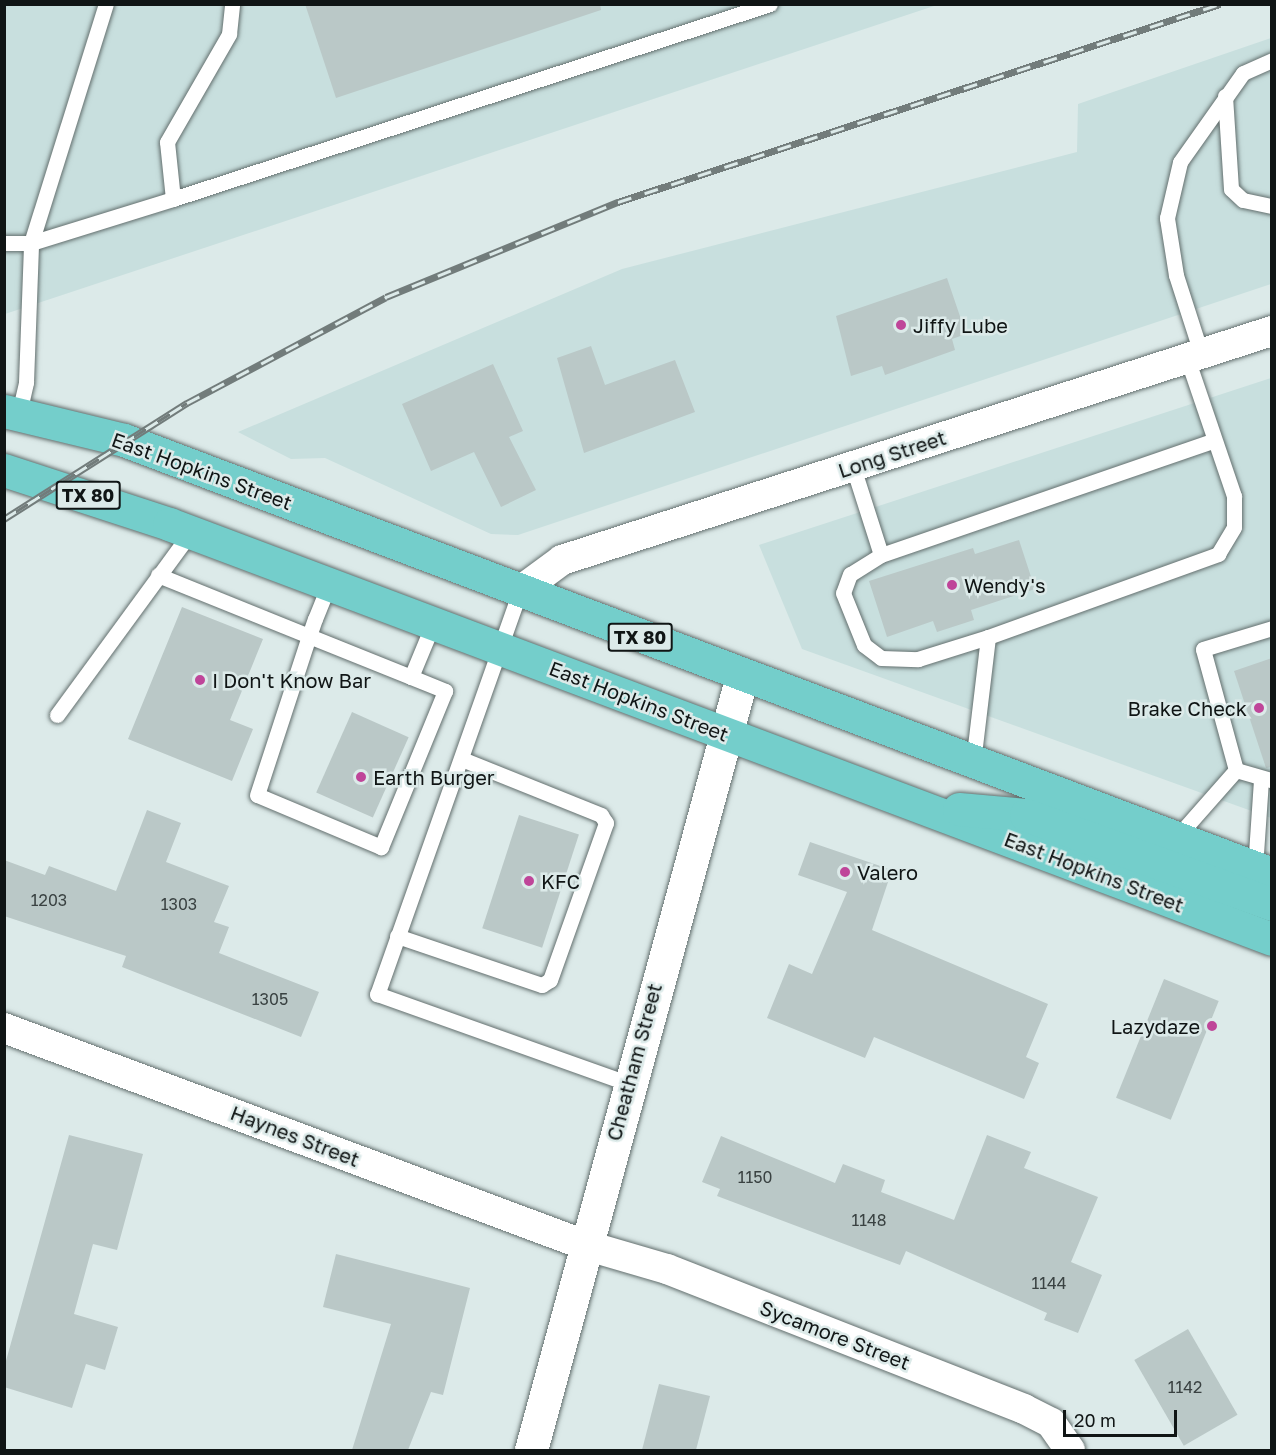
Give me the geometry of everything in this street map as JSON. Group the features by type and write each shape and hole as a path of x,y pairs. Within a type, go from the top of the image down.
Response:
{"main road":[{"name":"East Hopkins Street","path":"12,412 124,440 742,676 1263,871"},
{"name":"East Hopkins Street","path":"4,470 191,532 1272,939"},
{"path":"918,806 1026,815 1272,904"}],"street":[{"name":"Long Street","path":"520,591 562,560 1194,355 1272,332"},
{"name":"Cheatham Street","path":"531,1450 627,1083 742,676"},
{"name":"Haynes Street","path":"4,1028 585,1245"},
{"name":"Sycamore Street","path":"585,1245 667,1269 1024,1409 1051,1423 1070,1450"}],"lane":[{"path":"12,412 26,382 31,243 106,4"},
{"path":"173,199 167,142 229,34 232,4"},
{"path":"4,243 31,243 173,199 770,4"},
{"path":"1212,441 881,555 850,574 843,594 864,645 881,658 918,659 988,637 1218,554 1234,527 1234,496 1212,441 1176,275 1167,218 1180,162 1243,73 1272,60"},
{"path":"1225,96 1231,189 1243,200 1272,206"},
{"path":"853,466 881,555"},
{"path":"57,715 191,532"},
{"path":"158,575 309,636 411,677 445,691 381,847 257,795 309,636 329,584"},
{"path":"520,591 502,649 397,936 380,996 627,1083"},
{"path":"411,677 433,624"},
{"path":"1236,770 1203,649 1272,628"},
{"path":"973,762 988,637"},
{"path":"397,936 542,985 550,980 606,823 601,815 462,759"},
{"path":"1236,770 1266,780 1263,871"},
{"path":"1176,838 1236,770"}],"shaded area":[{"path":"5,4 937,5 5,314"},
{"path":"1271,38 1271,284 518,535 491,534 325,458 291,459 238,432 622,269 1077,152 1078,104"},
{"path":"1271,378 1271,818 802,649 759,545"}],"building":[{"path":"305,4 600,4 601,10 336,98"},
{"name":"Jiffy Lube","path":"947,278 966,334 952,339 955,350 885,375 882,366 851,376 836,316"},
{"path":"591,346 605,385 675,360 695,412 584,453 557,358"},
{"path":"493,364 523,431 509,437 536,490 501,507 474,452 431,471 402,404"},
{"name":"Wendy's","path":"1019,540 1035,589 971,610 974,620 937,632 933,621 887,637 869,581 973,548 975,554"},
{"name":"I Don't Know Bar","path":"182,607 263,639 230,720 253,729 232,781 128,739"},
{"name":"Brake Check","path":"1272,658 1272,767 1266,768 1234,671"},
{"name":"Earth Burger","path":"352,712 409,737 373,818 316,792"},
{"path":"147,810 181,823 166,862 229,886 214,922 229,927 219,953 319,992 301,1037 122,967 126,956 4,916 4,860 45,875 49,866 116,891"},
{"name":"KFC","path":"519,815 579,834 542,948 482,928"},
{"path":"810,842 892,870 872,930 1048,1004 1026,1057 1039,1063 1024,1099 874,1037 865,1058 767,1018 789,964 812,974 847,892 798,875"},
{"path":"1164,979 1219,1001 1171,1120 1116,1098"},
{"path":"69,1135 143,1154 117,1250 93,1244 74,1314 118,1327 105,1370 86,1364 72,1408 4,1387 4,1368"},
{"path":"987,1135 1031,1152 1024,1168 1098,1197 1071,1262 1102,1275 1078,1333 1044,1320 1047,1313 906,1251 900,1265 717,1196 720,1189 702,1182 721,1136 835,1183 843,1164 885,1180 881,1192 954,1220"},
{"path":"336,1254 470,1288 443,1395 431,1392 408,1450 352,1450 391,1324 323,1307"},
{"path":"1188,1329 1238,1415 1184,1446 1134,1360"},
{"path":"659,1384 710,1396 696,1450 642,1450"}],"railway":[{"path":"4,519 187,403 386,297 618,202 1220,4"}],"place":[{"name":"Jiffy Lube","path":"901,325"},
{"name":"Wendy's","path":"952,585"},
{"name":"I Don't Know Bar","path":"200,680"},
{"name":"Brake Check","path":"1259,708"},
{"name":"Earth Burger","path":"361,777"},
{"name":"Valero","path":"845,872"},
{"name":"KFC","path":"529,881"},
{"name":"Lazydaze","path":"1212,1026"}]}
